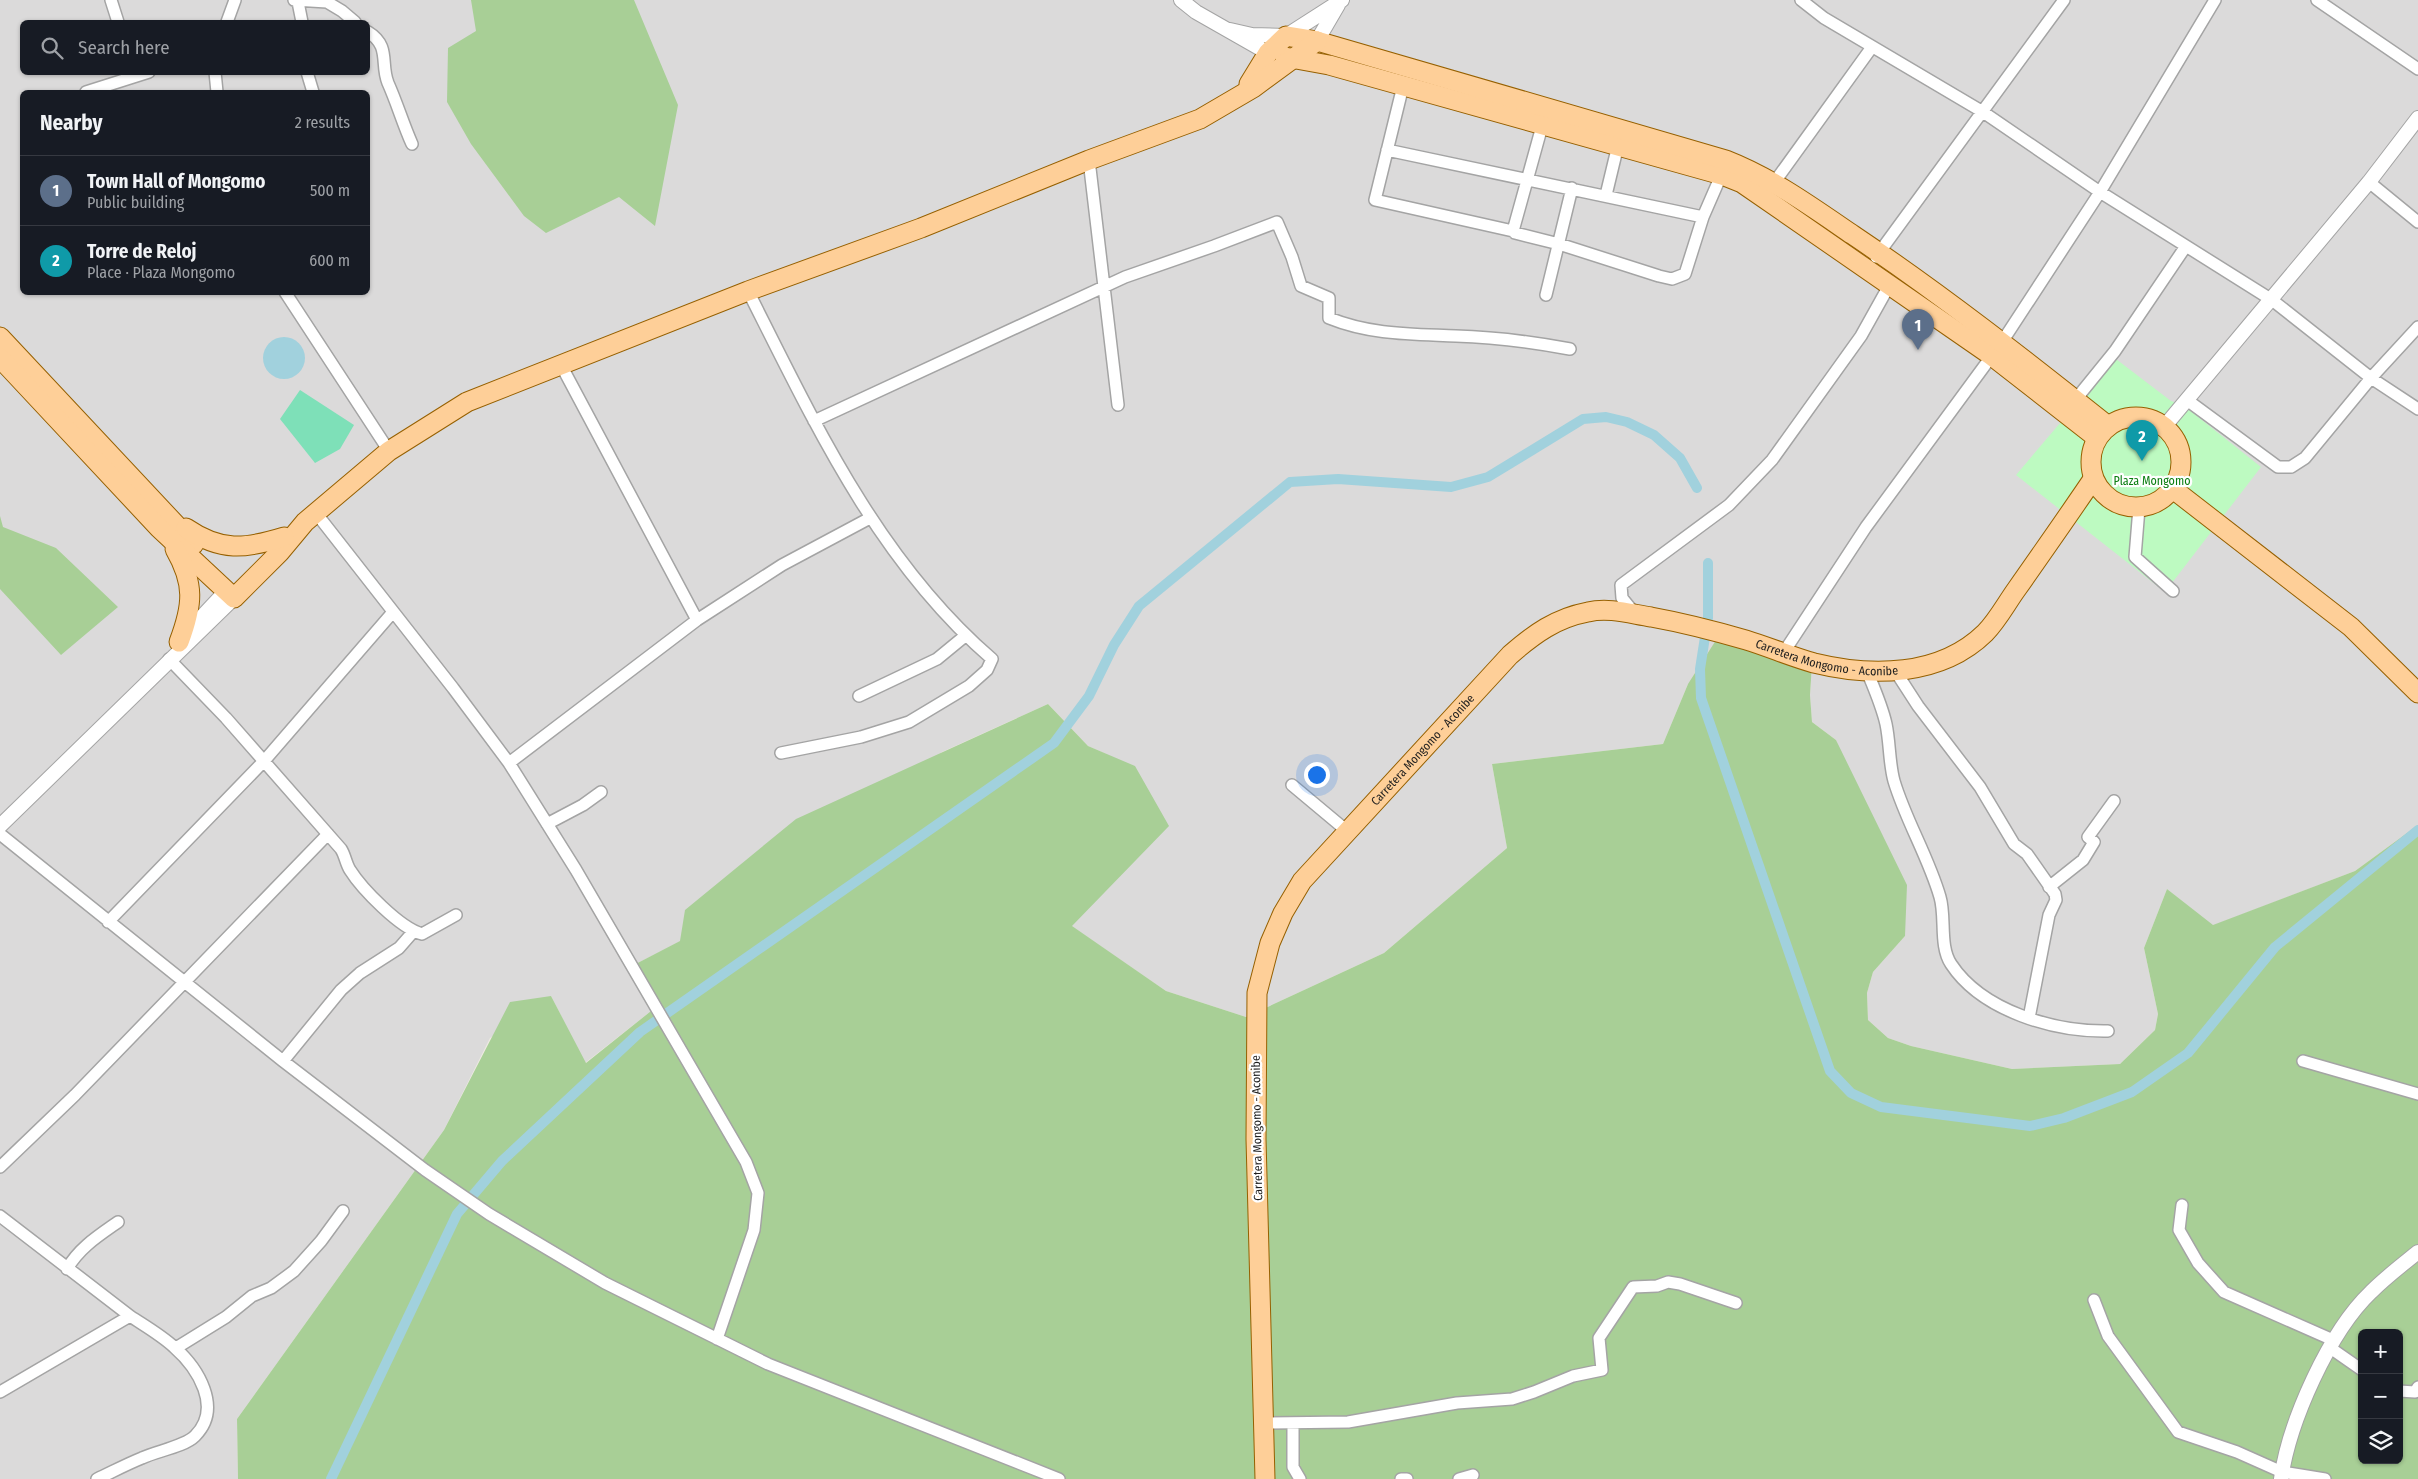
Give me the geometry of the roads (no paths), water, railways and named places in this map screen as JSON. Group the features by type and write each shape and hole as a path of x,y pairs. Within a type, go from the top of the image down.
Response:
{"main road":[{"path":"1234,100 1253,79 1268,53 1286,36 1317,41 1548,107 1620,138"},
{"path":"233,592 284,537 310,518 389,451 468,402 748,291 920,228 1089,160 1200,119 1234,100 1317,41"},
{"path":"1268,53 1329,65 1542,126 1620,138 1724,167 1742,183 1769,190 1879,252 1997,349 2103,432"},
{"path":"1769,190 1890,284 1997,349"},
{"path":"0,337 164,522 190,586 190,610 179,642"},
{"path":"0,358 233,592"},
{"path":"2131,417 2154,420 2164,427 2174,437 2181,456 2179,477 2173,489 2158,502 2139,508 2113,502 2098,486 2090,458 2103,432 2131,417"},
{"name":"Carretera Mongomo - Aconibe","path":"1265,1479 1256,1139 1257,993 1270,942 1283,913 1302,881 1510,655 1537,632 1564,618 1590,611 1618,611 1690,624 1784,652 1812,663 1845,670 1896,672 1939,661 1957,653 1985,633 2073,510 2098,486"},
{"path":"2173,489 2351,627 2418,693"},
{"path":"233,592 280,552 310,518"},
{"path":"164,522 206,541 221,545 237,547 255,546 284,537"}],"street":[{"path":"111,0 117,20"},
{"path":"228,20 234,0"},
{"path":"1180,0 1196,12 1268,53"},
{"path":"1230,30 1252,35 1286,36 1342,0"},
{"path":"1317,41 1342,0"},
{"path":"1801,0 1824,18 1982,112 2100,192 2272,300 2372,378 2418,409"},
{"path":"1868,268 2064,0"},
{"path":"1784,652 1866,527 1997,349 2100,192 2215,0"},
{"path":"2317,0 2418,70"},
{"path":"301,20 296,1 327,2 353,20"},
{"path":"370,33 375,36 386,60 388,82 412,144"},
{"path":"1769,190 1872,47"},
{"path":"102,90 118,88 141,75"},
{"path":"215,75 217,90"},
{"path":"308,75 312,90"},
{"path":"1402,86 1375,200 1513,231 1659,276 1672,278 1685,274 1704,217 1724,167"},
{"path":"1513,231 1548,107"},
{"path":"2164,427 2369,182 2418,118"},
{"path":"1606,195 1620,138"},
{"path":"1387,150 1527,178 1704,217"},
{"path":"1089,160 1118,405"},
{"path":"2369,182 2418,222"},
{"path":"1546,295 1572,188"},
{"path":"814,421 1105,286 1277,222 1292,257 1301,286 1329,298 1329,318 1347,325 1404,335 1526,340 1570,349"},
{"path":"2070,406 2115,351 2186,246"},
{"path":"1635,614 1622,598 1620,584 1729,505 1772,460 1860,336 1890,284"},
{"path":"748,291 826,446 870,518 928,594 965,636 992,658 987,670 969,686 908,722 861,738 781,753"},
{"path":"287,295 389,451"},
{"path":"2187,400 2278,467 2291,467 2305,458 2372,378 2418,327"},
{"path":"561,364 697,620"},
{"path":"2139,508 2135,557 2173,591"},
{"path":"310,518 393,612 509,762 640,979 746,1162 758,1193 754,1230 717,1339"},
{"path":"509,762 697,620 782,565 870,518"},
{"path":"169,659 179,642 233,592"},
{"path":"0,826 169,659 179,653 233,592"},
{"path":"108,922 264,761 393,612"},
{"path":"859,696 937,658 965,636"},
{"path":"169,659 264,761 341,848 351,872 381,904 413,932 422,934 456,915"},
{"path":"1867,671 1886,723 1893,779 1924,850 1940,898 1949,962 1986,999 2029,1018 2052,1026 2086,1031 2108,1031"},
{"path":"1896,672 1918,706 1980,787 2014,844 2026,854 2055,894 2056,900 2049,915 2029,1018"},
{"path":"1292,785 1347,831"},
{"path":"547,824 583,805 601,792"},
{"path":"2049,887 2083,860 2094,842 2088,837 2114,801"},
{"path":"0,834 283,1061 425,1170 489,1214 605,1283 768,1364 1059,1479"},
{"path":"0,1167 75,1095 184,980 328,834"},
{"path":"283,1061 341,990 360,973 399,948 413,932"},
{"path":"2303,1062 2418,1094"},
{"path":"2182,1205 2179,1230 2198,1263 2224,1292 2331,1344 2358,1367"},
{"path":"176,1348 226,1317 252,1296 270,1288 294,1271 321,1241 342,1211"},
{"path":"0,1216 130,1316 160,1335 176,1348 201,1380 206,1395 207,1412 204,1423 194,1437 97,1479"},
{"path":"68,1269 74,1258 88,1244 118,1222"},
{"path":"2282,1475 2285,1454 2318,1370 2331,1344 2370,1292 2418,1252"},
{"path":"1264,1423 1348,1422 1457,1404 1512,1399 1573,1376 1602,1370 1600,1338 1633,1288 1657,1286 1668,1282 1680,1284 1736,1303"},
{"path":"2094,1300 2108,1336 2178,1432 2237,1452 2282,1475 2325,1479"},
{"path":"0,1392 130,1316"},
{"path":"2403,1391 2415,1392 2418,1387"},
{"path":"1293,1423 1293,1468 1300,1479"},
{"path":"1459,1479 1472,1475"},
{"path":"1401,1479 1407,1479"}],"water":[{"path":"288,337 296,340 302,346 305,358 302,370 296,376 280,379 272,376 266,370 263,354 266,346 272,340"}],"waterway":[{"path":"331,1479 457,1214 502,1161 640,1032 1054,743 1089,696 1114,645 1139,606 1290,482 1338,479 1451,487 1488,477 1583,419 1606,417 1627,422 1654,435 1680,458 1697,488"},
{"path":"1708,563 1708,618 1700,669 1701,698 1830,1071 1851,1093 1881,1107 2030,1126 2064,1118 2132,1092 2188,1053 2275,947 2418,830"}],"place":[{"name":"Town Hall of Mongomo","path":"1918,350"},
{"name":"Torre de Reloj","path":"2142,461"}],"park label":[{"name":"Plaza Mongomo","path":"2152,481"}]}
